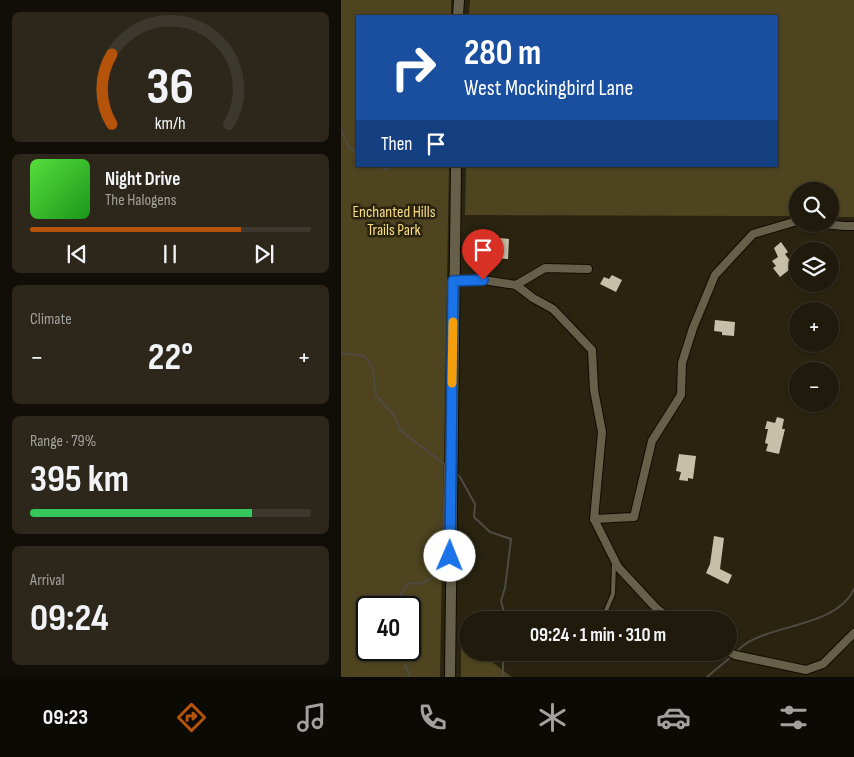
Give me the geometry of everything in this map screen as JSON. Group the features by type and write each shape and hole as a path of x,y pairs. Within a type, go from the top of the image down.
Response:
{"street":[{"path":"458,15 459,0"},
{"path":"450,677 453,281 456,167"},
{"path":"594,519 634,516 652,441 681,395 682,363 693,328 715,274 753,234 789,223"},
{"path":"839,226 854,226"},
{"path":"516,285 545,268 588,269"},
{"path":"453,281 483,280 516,285 533,298 553,309 592,350 594,390 602,432 594,519 618,566 658,611"},
{"path":"737,654 806,670 823,664 854,632"}],"lane":[{"path":"606,611 613,594 613,567 615,561"}],"green space":[{"name":"Enchanted Hills Trails Park","path":"341,0 451,0 451,15 356,15 356,167 449,167 440,677 341,677"},
{"path":"470,0 854,0 854,217 839,217 839,182 789,182 789,216 465,215 466,167 778,167 778,15 469,15"},
{"path":"461,661 491,661 512,677 461,677"}],"building":[{"path":"500,238 509,239 508,259 493,258"},
{"path":"781,242 788,252 785,254 789,259 789,270 780,277 773,268 776,266 772,261 778,257 774,248"},
{"path":"612,275 622,280 616,292 600,284 604,277 609,279"},
{"path":"715,320 735,322 734,336 722,335 722,332 714,331"},
{"path":"777,417 784,419 782,429 785,429 779,454 766,451 768,444 765,443 768,429 765,429 767,421 775,423"},
{"path":"679,454 696,456 693,479 688,478 688,481 679,480 681,472 676,471"},
{"path":"714,536 724,538 720,569 732,575 728,584 706,573 710,564"}],"waterway":[{"path":"341,130 349,147 356,153"},
{"path":"381,167 386,169 391,167"},
{"path":"341,353 365,356 373,369 376,395 396,418 400,430 449,468"},
{"path":"401,596 401,593 409,583 420,584 433,577 443,546 445,466"},
{"path":"457,474 475,504 474,517 490,532 511,539 505,588 501,601 504,611"},
{"path":"737,652 756,638 804,623 834,610 846,601 854,589"},
{"path":"404,661 410,677"},
{"path":"503,661 503,677"},
{"path":"707,677 726,661"}],"slow traffic":[{"path":"452,383 453,322"}],"route":[{"path":"450,556 453,281 483,280"}]}
